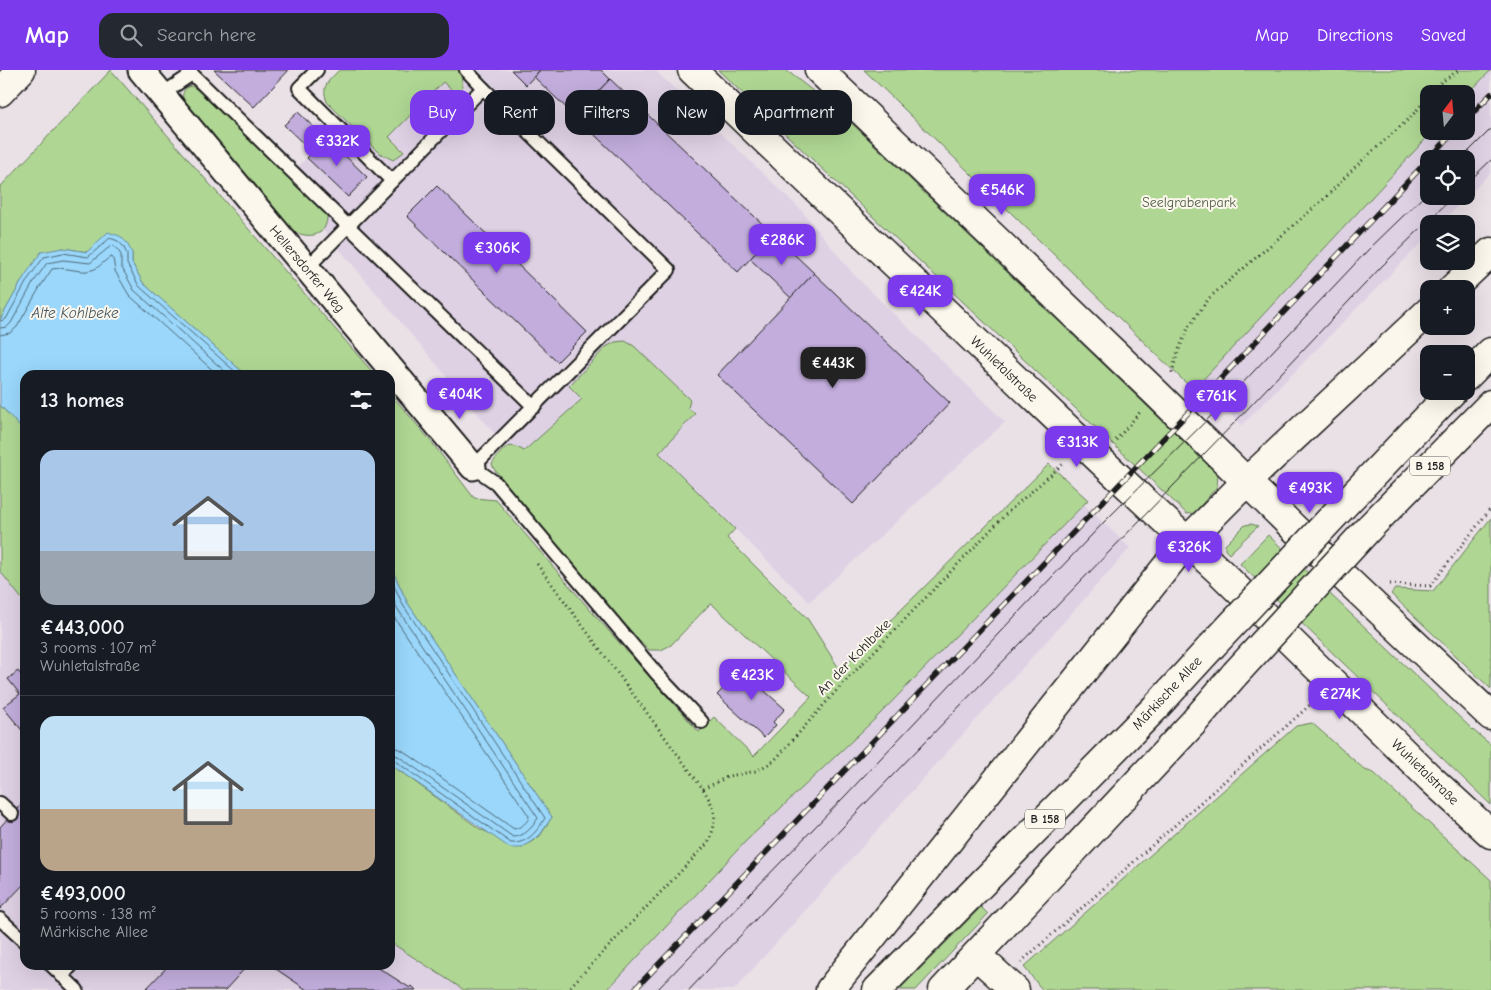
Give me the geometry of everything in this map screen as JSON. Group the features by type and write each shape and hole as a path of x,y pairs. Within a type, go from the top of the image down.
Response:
{"main road":[{"path":"0,92 21,70"},
{"name":"Wuhletalstraße","path":"692,70 1186,542 1220,572 1430,778 1491,834"},
{"path":"819,70 1491,716"},
{"path":"1461,280 1491,252"},
{"path":"830,990 1186,542 1246,482 1420,319"},
{"path":"1475,368 1491,352"},
{"name":"Märkische Allee","path":"877,990 1155,708 1444,400"},
{"name":"B 158","path":"943,990 1193,723 1368,528 1491,404"},
{"path":"976,955 1015,978"}],"street":[{"name":"Hellersdorfer Weg","path":"142,70 392,370"},
{"name":"Hellersdorfer Weg","path":"395,374 473,467"}],"lane":[{"path":"317,70 299,88 392,181"},
{"path":"466,70 669,270 473,467 496,483 658,674 702,722"},
{"path":"162,94 192,74 534,407"},
{"path":"306,268 483,88"},
{"path":"0,803 12,814"},
{"path":"0,919 20,937"},
{"path":"56,970 77,990"},
{"path":"62,976 67,970"}],"path":[{"path":"1438,85 1459,70"},
{"path":"1099,459 1171,377 1177,354 1188,328 1208,298 1323,200 1355,167 1410,118 1420,106"},
{"name":"An der Kohlbeke","path":"703,789 729,776 756,771 774,761 837,690 1008,512 1064,464 1099,459"},
{"path":"1387,584 1430,586 1491,508"},
{"path":"531,556 712,802 716,825 708,843 567,990"},
{"path":"1015,978 1310,705"}],"shaded area":[{"path":"393,70 655,70 676,90 658,90 658,135 723,135 801,210 856,277 1005,422 809,602 598,393 515,458 283,182"},
{"path":"1491,70 1491,172 1475,188 1475,150 1420,150 1420,205 1459,205 1449,215 1420,215 1420,244 1242,425 1199,384 1425,140 1475,140 1475,87"},
{"path":"1084,504 1130,548 734,990 607,990 746,841 876,718"},
{"path":"0,571 20,597 20,970 395,970 395,945 464,990 0,990"}],"green space":[{"path":"111,70 371,370 240,370 143,283 132,263 132,253 87,252 63,248 24,277 0,320 0,187"},
{"path":"339,70 459,70 462,90 452,90 443,82 435,90 410,90 410,116 389,137 404,152 393,160 378,152 327,102 325,88"},
{"path":"718,70 786,70 812,90 739,90"},
{"name":"Seelgrabenpark","path":"864,70 1491,70 1475,87 1475,85 1420,85 1420,140 1425,140 1199,384 1188,385"},
{"path":"191,86 202,92 327,213 327,222 320,232 315,235 308,235 288,228 184,102 183,92"},
{"path":"852,124 1218,474 1217,487 1194,513 1187,514 787,135 852,135"},
{"path":"625,341 634,346 690,400 688,408 695,414 659,453 735,529 727,538 807,618 840,670 1049,464 1088,500 876,718 746,841 607,990 464,990 395,945 395,768 480,829 522,848 540,836 552,817 407,602 395,576 395,399 430,440 474,498 496,500 591,611 699,732 714,717 754,756 811,697 712,604 671,645 661,650 649,650 602,601 494,469 492,464 505,448 513,446 524,451 582,399 569,386 606,347 615,342"},
{"path":"0,405 20,427 20,597 0,571"},
{"path":"1491,518 1491,689 1391,594 1395,589 1433,591"},
{"path":"1245,525 1258,526 1229,554 1225,550 1225,545"},
{"path":"1268,535 1491,745 1491,805 1240,564"},
{"path":"1312,723 1365,770 1374,773 1491,880 1491,990 1043,990 1040,987 1024,967 1296,726"},
{"path":"981,907 988,914 916,990 899,990"}],"water":[{"name":"Alte Kohlbeke","path":"108,232 120,236 127,243 132,253 132,263 143,283 240,370 20,370 20,427 0,405 0,320 24,277 41,252 63,248 87,252"},
{"path":"395,576 407,602 552,817 540,835 522,848 510,848 395,768"}],"building":[{"path":"214,70 289,70 254,107"},
{"path":"511,70 540,70 526,85"},
{"path":"540,70 601,70 610,79 600,90 565,90 565,106 555,97 555,90 548,90 534,77"},
{"path":"610,79 622,90 600,90"},
{"path":"298,112 326,139 313,153 284,125"},
{"path":"648,115 658,125 658,135 669,135 773,234 738,272 595,135 648,135"},
{"path":"327,138 367,177 348,197 307,158"},
{"path":"437,186 587,332 557,362 407,216"},
{"path":"773,234 814,273 791,298 750,259"},
{"path":"814,273 950,403 853,504 717,375"},
{"path":"745,665 762,680 758,685 785,709 773,722 776,725 764,738 717,695"},
{"path":"18,671 20,674 20,694 8,679"},
{"path":"20,694 20,728 3,707"},
{"path":"20,805 20,888 0,909 0,827"},
{"path":"164,970 243,970 225,990 145,990"},
{"path":"277,970 382,970 416,990 307,990"}],"tram line":[{"path":"1470,150 1491,129"},
{"path":"1475,175 1491,160"},
{"path":"657,990 845,796 1104,522 1221,406 1368,250 1420,200"},
{"path":"689,990 860,809 1237,420 1382,266 1445,205"}],"railway":[{"path":"1475,111 1491,94"},
{"path":"1437,150 1447,140"},
{"path":"634,990 1420,168"}]}
